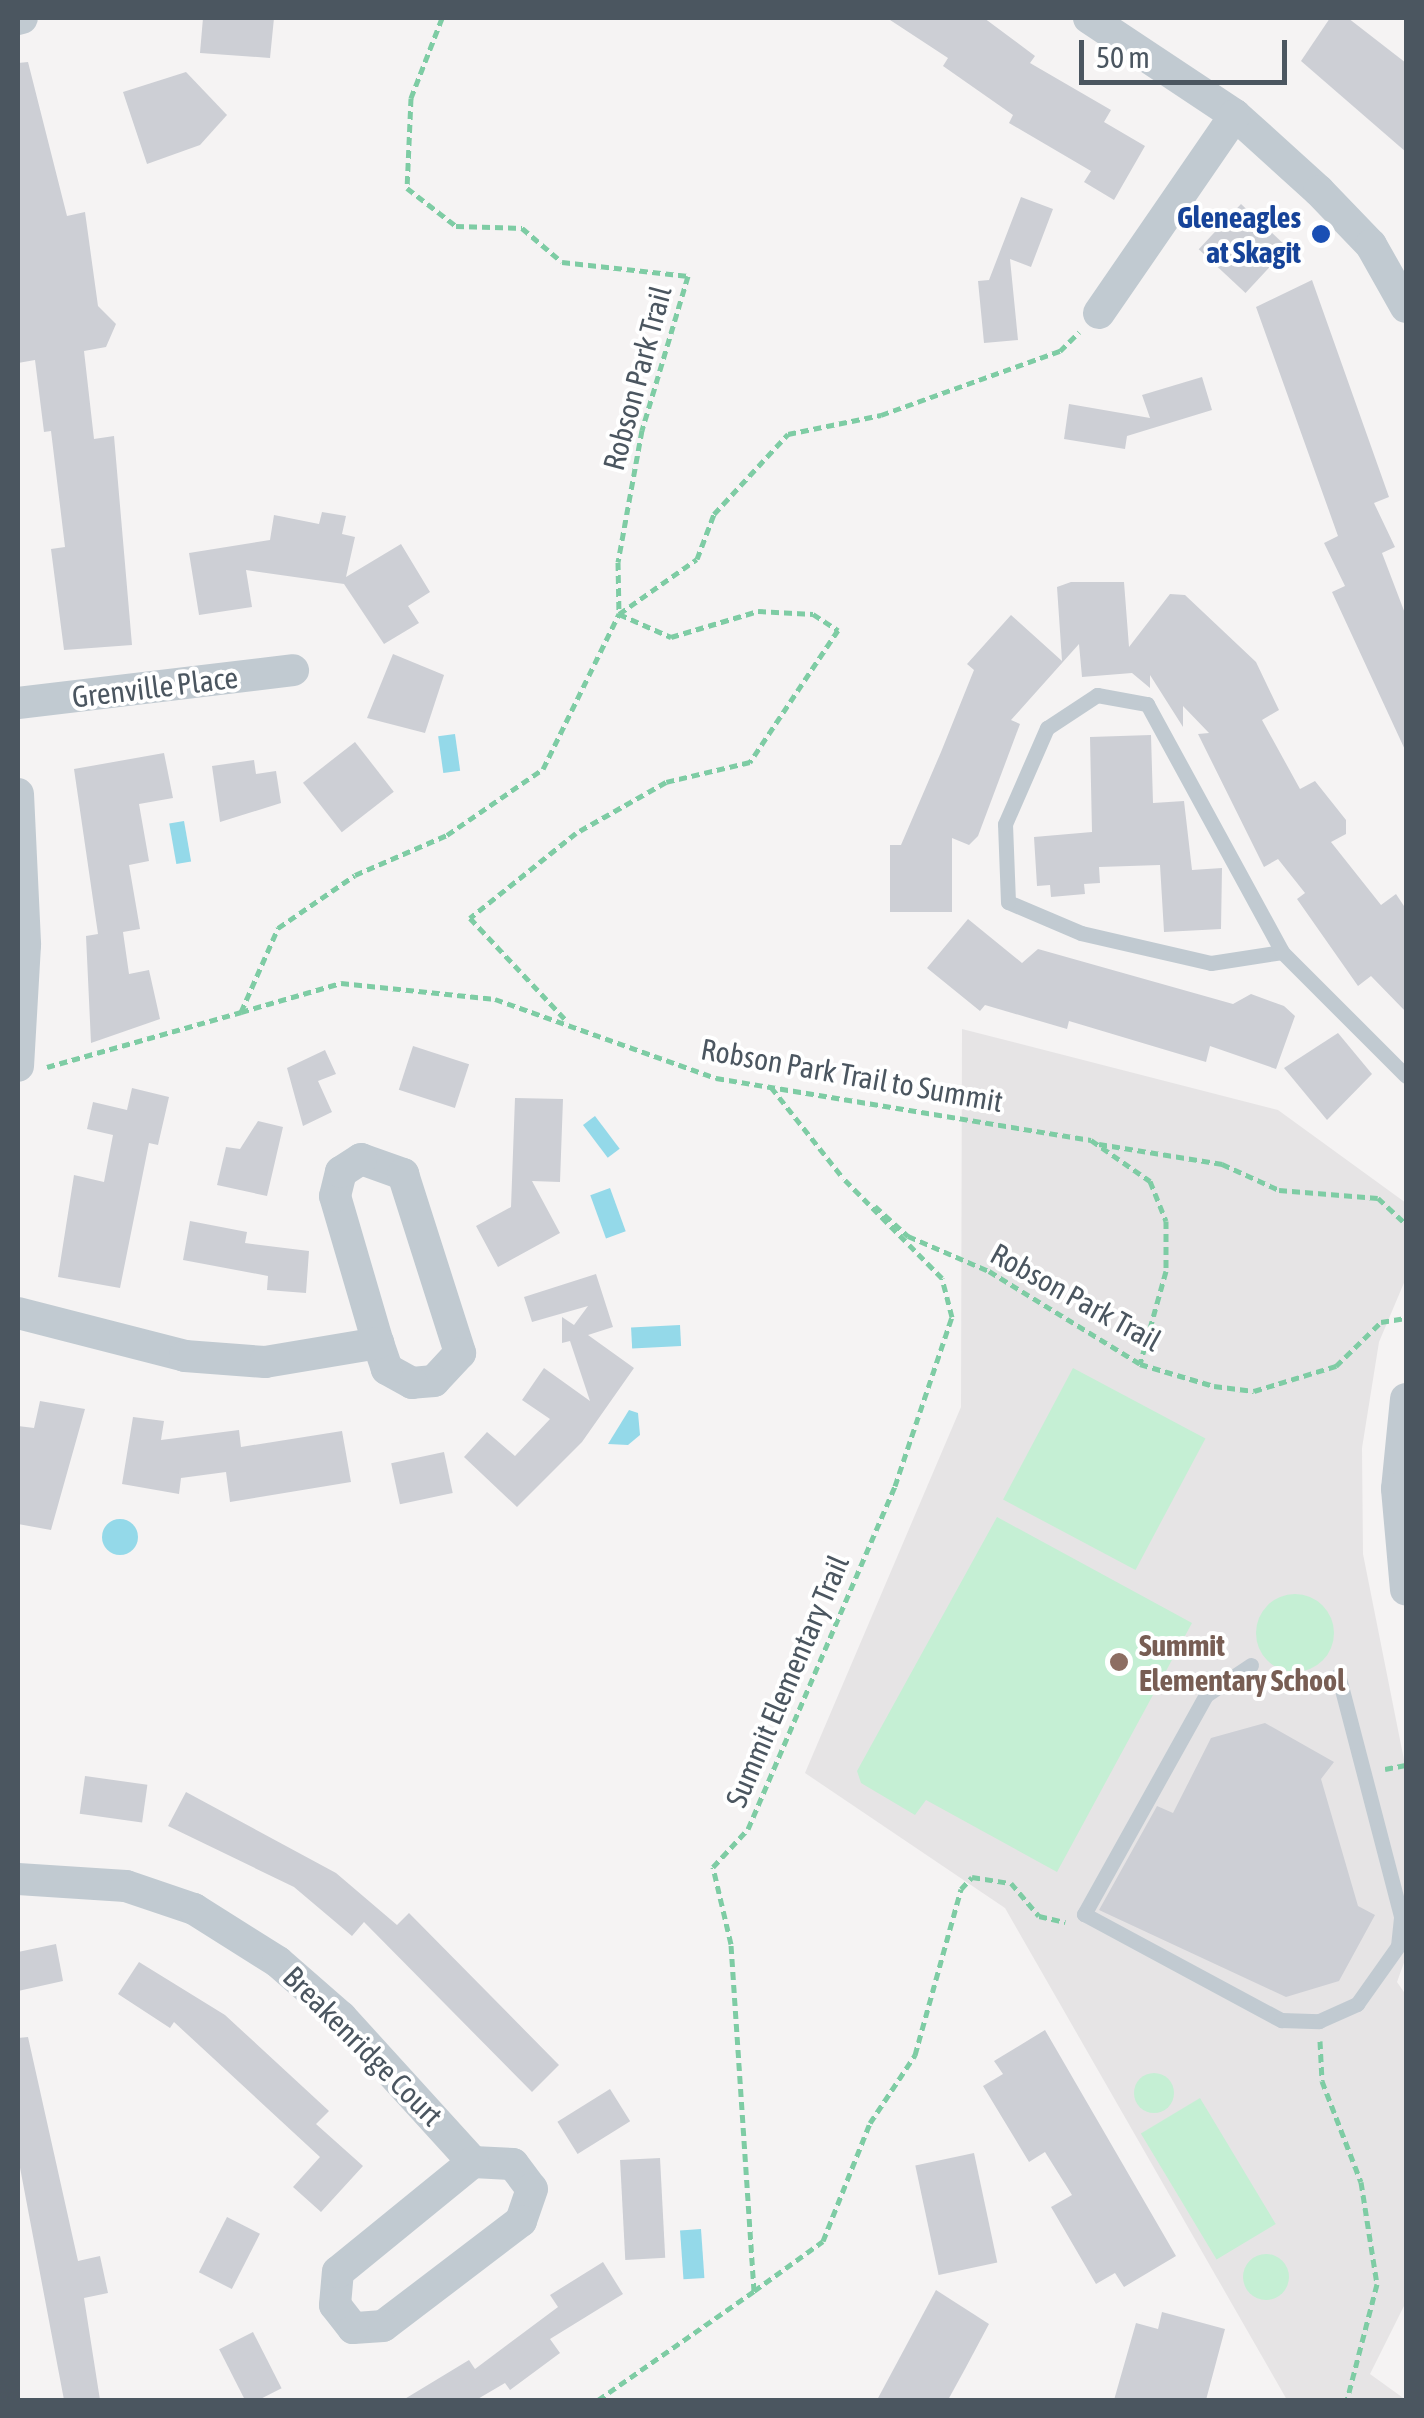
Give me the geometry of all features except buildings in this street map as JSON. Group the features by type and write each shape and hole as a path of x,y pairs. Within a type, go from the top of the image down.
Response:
{"street":[{"path":"1089,18 1235,116 1370,245 1406,306"},
{"path":"1099,312 1235,116"},
{"name":"Grenville Place","path":"18,703 293,670"},
{"path":"18,794 31,1067"},
{"path":"361,1159 402,1174 460,1354 443,1376 412,1383 387,1369 378,1344 335,1196 341,1172 361,1159"},
{"path":"18,1313 185,1356 266,1362 378,1344"},
{"path":"1406,1399 1402,1434 1406,1590"},
{"name":"Breakenridge Court","path":"18,1880 126,1886 194,1909 278,1962 341,2017 473,2162"},
{"path":"473,2162 513,2164 532,2189 521,2221 382,2326 353,2328 335,2305 338,2272 473,2162"}],"lane":[{"path":"1282,952 1211,964 1081,933 1008,902 1005,824 1046,728 1097,695 1147,704 1282,952 1406,1076"},
{"path":"1251,1665 1206,1695 1084,1914 1281,2020 1319,2021 1382,1978 1401,1916 1338,1676"}],"path":[{"name":"Robson Park Trail","path":"241,1012 278,928 355,875 448,835 544,769 619,614 618,562 642,430 688,276 562,262 522,228 456,226 407,188 411,98 442,18"},
{"name":"Robson Park Trail","path":"619,614 697,558 714,514 788,434 881,416 1060,351 1099,312"},
{"path":"565,1019 470,918 576,833 666,782 750,762 838,630 813,614 758,611 671,637 619,614"},
{"name":"Robson Park Trail to Summit","path":"241,1012 341,983 495,999 565,1019 668,1064 771,1087 1096,1144 1150,1181 1166,1221 1166,1271 1140,1364"},
{"path":"31,1067 241,1012"},
{"name":"Robson Park Trail","path":"771,1087 843,1178 908,1236 989,1271 1140,1364 1254,1391 1336,1366 1381,1322 1406,1318"},
{"path":"1096,1144 1222,1164 1279,1190 1378,1198 1406,1224"},
{"name":"Summit Elementary Trail","path":"754,2292 730,1944 713,1867 748,1829 895,1486 952,1317 942,1278 843,1178"},
{"path":"1388,1769 1406,1765"},
{"path":"598,2400 824,2241 870,2123 915,2056 961,1889 972,1877 992,1878 1029,1893 1052,1922 1084,1914"},
{"path":"1319,2021 1322,2082 1361,2182 1377,2284 1348,2400"}],"shaded area":[{"name":"Summit Elementary School","path":"962,1029 1278,1110 1406,1203 1406,1278 1379,1342 1362,1448 1363,1554 1406,1770 1406,1957 1397,1982 1406,1995 1406,2302 1370,2374 1406,2400 1287,2400 1005,1908 805,1773 961,1407"}],"green space":[{"path":"1073,1368 1205,1438 1135,1570 1003,1500"},
{"path":"997,1517 1192,1623 1057,1872 926,1800 915,1815 861,1783 857,1771"},
{"path":"1295,1594 1323,1605 1334,1633 1323,1661 1295,1672 1267,1661 1256,1633 1267,1605"},
{"path":"1154,2073 1168,2079 1174,2093 1168,2107 1154,2113 1140,2107 1134,2093 1140,2079"},
{"path":"1200,2098 1276,2224 1217,2260 1141,2134"},
{"path":"1266,2254 1282,2261 1289,2277 1282,2293 1266,2300 1250,2293 1243,2277 1250,2261"}],"water":[{"path":"455,734 460,771 443,773 438,736"},
{"path":"184,821 191,861 176,864 169,824"},
{"path":"595,1116 620,1149 608,1158 583,1125"},
{"path":"610,1188 626,1231 606,1238 590,1195"},
{"path":"680,1325 681,1346 632,1349 631,1328"},
{"path":"629,1410 638,1413 640,1435 628,1445 608,1444"},
{"path":"120,1519 133,1524 138,1537 133,1550 120,1555 107,1550 102,1537 107,1524"},
{"path":"701,2229 704,2278 683,2279 680,2230"}],"place":[{"name":"Gleneagles at Skagit","path":"1321,234"},
{"name":"Summit Elementary School","path":"1119,1662"}]}
